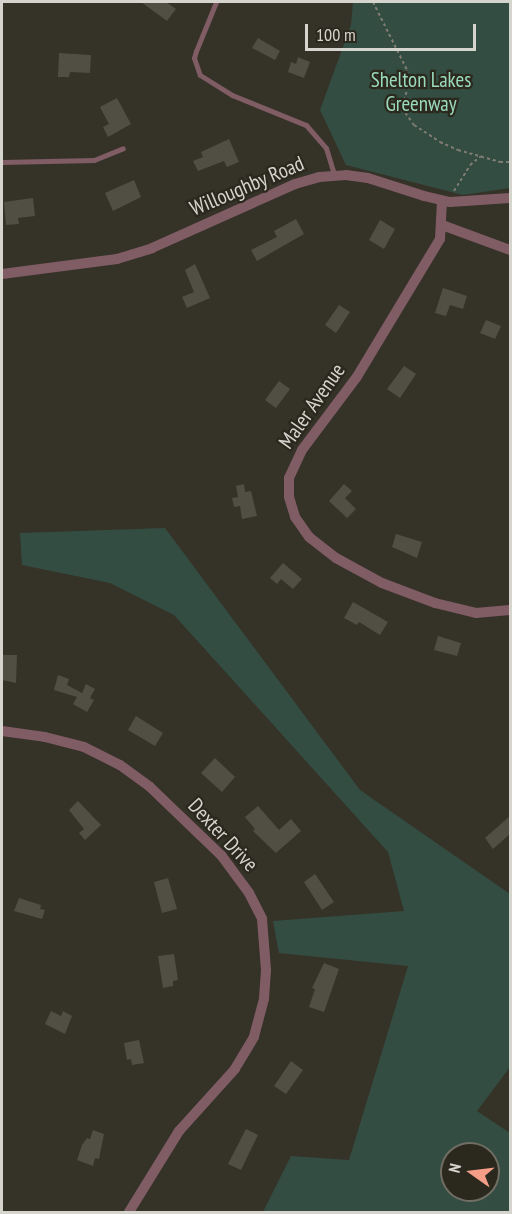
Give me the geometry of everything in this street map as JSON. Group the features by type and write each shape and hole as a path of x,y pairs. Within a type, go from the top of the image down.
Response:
{"street":[{"name":"Willoughby Road","path":"2,274 117,260 152,248 295,184 334,175 368,178 446,201 510,198"},
{"name":"Maler Avenue","path":"446,201 440,239 356,378 292,468 289,497 295,517 309,537 336,558 382,583 435,603 476,613 510,610"},
{"path":"442,225 510,250"},
{"name":"Dexter Drive","path":"2,731 45,737 84,747 120,765 150,788 221,855 249,893 262,919 266,970 264,999 254,1036 235,1069 179,1131 129,1212"}],"lane":[{"path":"216,2 194,58 200,75 232,94 306,125 326,148 334,175"},
{"path":"2,162 94,160 123,148"}],"path":[{"path":"373,2 407,70 408,86 402,108 414,125 440,142 500,162 510,162"},
{"path":"446,201 470,165 481,156"}],"green space":[{"name":"Shelton Lakes Greenway","path":"353,2 510,2 510,188 463,195 346,165 320,110 351,25"},
{"path":"165,528 360,790 510,894 510,1067 477,1111 510,1133 510,1212 263,1212 291,1156 349,1160 408,966 279,953 273,921 404,911 388,852 174,615 110,583 22,565 20,533"}],"building":[{"path":"141,2 166,2 176,9 167,21"},
{"path":"258,38 280,51 275,60 252,48"},
{"path":"59,53 91,55 90,73 70,72 69,77 58,77"},
{"path":"298,57 310,62 304,78 288,72 291,62 296,64"},
{"path":"117,98 131,124 108,137 103,127 109,124 100,107"},
{"path":"229,139 239,162 227,167 224,161 198,171 193,161 203,157 201,152"},
{"path":"134,180 141,197 113,211 105,193"},
{"path":"33,198 35,216 18,218 19,224 6,225 4,202"},
{"path":"296,219 304,234 257,261 251,250 277,237 274,231"},
{"path":"380,220 395,229 384,249 369,240"},
{"path":"195,264 210,298 187,308 182,297 194,292 185,270"},
{"path":"443,288 467,296 463,309 450,305 446,316 435,313"},
{"path":"339,305 350,312 336,333 325,325"},
{"path":"486,320 501,326 495,339 480,333"},
{"path":"404,366 416,374 400,398 387,389"},
{"path":"279,381 290,389 276,408 265,400"},
{"path":"244,484 245,492 251,491 257,516 242,519 240,506 234,507 232,498 238,497 236,486"},
{"path":"344,484 352,491 345,498 356,509 347,518 329,501"},
{"path":"396,534 422,542 417,558 392,547"},
{"path":"283,563 302,579 293,589 281,579 277,584 270,578"},
{"path":"353,602 388,622 380,635 359,622 357,625 344,618"},
{"path":"438,636 461,643 457,656 434,650"},
{"path":"2,655 17,655 16,683 2,680"},
{"path":"58,675 69,679 67,685 82,693 86,684 95,689 90,698 94,700 87,712 73,704 77,697 54,690"},
{"path":"136,716 163,733 155,746 128,730"},
{"path":"215,758 235,777 222,792 201,773"},
{"path":"78,801 101,825 85,840 79,833 84,829 69,810"},
{"path":"258,806 279,830 291,819 301,831 276,853 253,831 255,829 245,817"},
{"path":"510,816 510,834 493,849 485,838"},
{"path":"315,874 334,902 322,910 304,882"},
{"path":"168,878 177,909 162,913 154,882"},
{"path":"19,898 41,905 40,909 45,910 42,919 14,911"},
{"path":"174,954 178,980 173,981 173,986 163,988 158,956"},
{"path":"324,963 339,969 324,1012 309,1007 315,989 312,988"},
{"path":"51,1011 61,1016 63,1011 72,1016 65,1034 45,1024"},
{"path":"139,1040 144,1063 132,1065 131,1059 127,1060 124,1043"},
{"path":"291,1061 303,1070 286,1094 274,1086"},
{"path":"246,1129 258,1135 241,1170 228,1164"},
{"path":"93,1130 104,1134 99,1159 95,1158 93,1166 77,1160 82,1145 87,1138 90,1139"}]}
